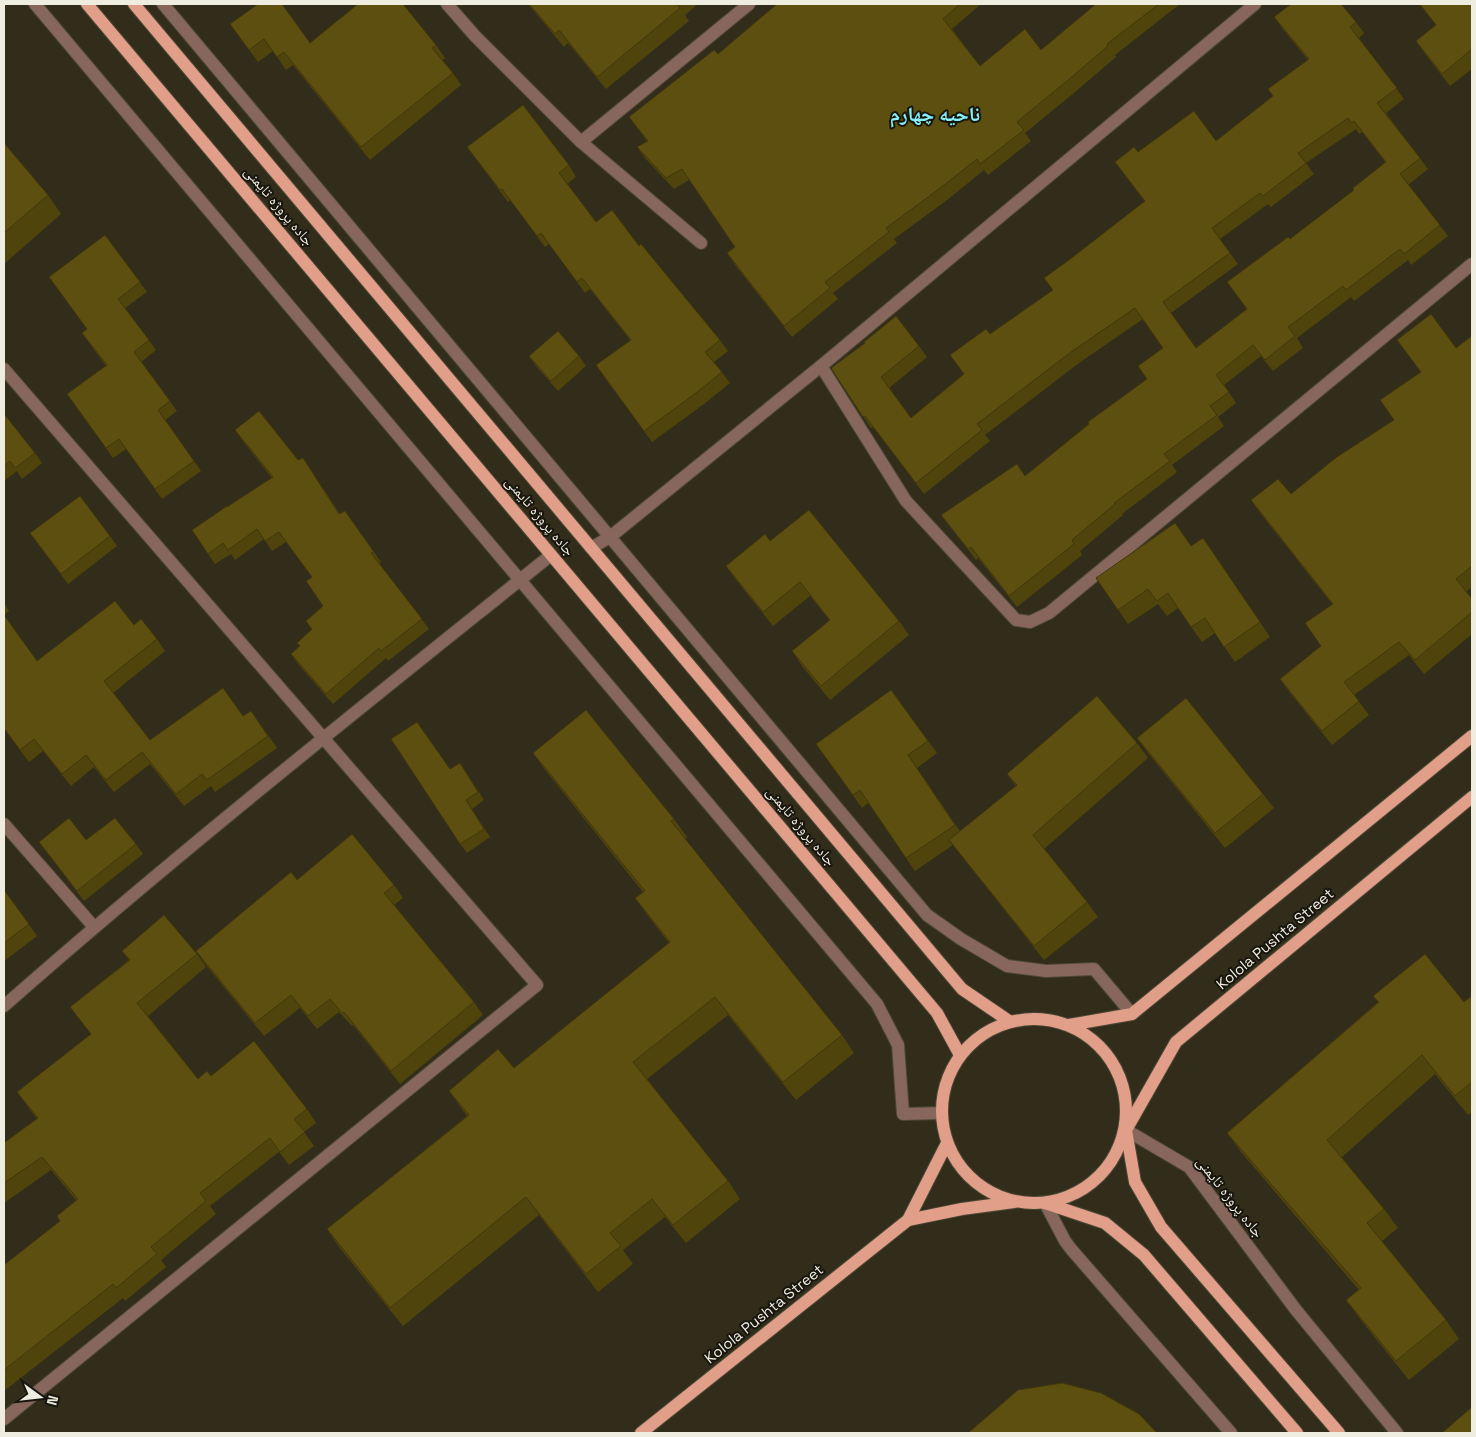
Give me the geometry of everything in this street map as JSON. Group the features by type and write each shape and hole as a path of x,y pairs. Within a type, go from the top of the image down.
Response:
{"main road":[{"name":"جاده پروژه تایمنی","path":"87,4 937,1013 960,1055"},
{"name":"جاده پروژه تایمنی","path":"134,4 962,989 1009,1021"},
{"path":"1069,1025 1132,1014 1472,736"},
{"name":"Kolola Pushta Street","path":"1045,1202 1074,1194 1099,1176 1117,1151 1126,1130 1176,1042 1472,797"},
{"path":"1014,1202 986,1190 962,1170 947,1143 941,1113 946,1082 960,1055 982,1034 1009,1021 1039,1018 1069,1025 1094,1040 1114,1064 1124,1092 1126,1130 1135,1182 1161,1227 1339,1433"},
{"path":"908,1220 947,1143"},
{"path":"908,1220 962,1209 1014,1202 1045,1202 1105,1223 1144,1255 1297,1433"},
{"name":"Kolola Pushta Street","path":"641,1433 908,1220"}],"street":[{"path":"35,4 877,1004 898,1045 903,1114 941,1113"},
{"path":"164,4 927,915 1007,966 1046,971 1094,969 1132,1014"},
{"path":"447,4 475,36 581,142 702,243"},
{"path":"581,142 749,4"},
{"path":"591,548 610,537 821,366 1255,4"},
{"path":"821,366 906,501 1016,620 1030,622 1049,613 1472,264"},
{"path":"4,369 537,985 4,1419"},
{"path":"4,1006 94,927 323,738 551,554"},
{"path":"4,824 94,927"},
{"name":"جاده پروژه تایمنی","path":"1126,1130 1190,1168 1296,1310 1397,1433"},
{"path":"1045,1202 1071,1249 1231,1433"}],"building":[{"path":"258,4 282,4 310,43 358,4 403,4 436,45 432,48 453,73 361,147 284,52 277,57 264,39 249,50 230,24"},
{"path":"529,4 677,4 680,8 597,77 559,30 555,34"},
{"path":"777,4 960,4 943,19 980,66 1025,29 1041,50 1096,4 1159,4 1107,44 1108,46 1017,122 1024,130 980,164 977,159 886,228 889,232 825,282 830,288 784,326 727,253 735,247 682,169 666,178 637,147 648,141 629,117 714,50 718,54"},
{"path":"1291,4 1341,4 1356,22 1350,27 1397,88 1377,103 1420,158 1400,174 1440,225 1404,254 1400,249 1346,290 1343,286 1288,327 1295,336 1265,360 1253,345 1216,375 1229,392 1210,406 1217,415 1164,454 1170,461 1114,503 1072,540 1074,544 1009,596 971,547 968,549 941,515 1017,464 1025,476 1089,424 1088,422 1147,379 1138,366 1163,348 1135,308 1071,352 977,424 982,430 916,483 865,416 863,417 831,368 865,343 896,316 919,346 881,377 911,418 964,374 950,355 986,329 990,334 1053,290 1044,278 1145,201 1115,162 1134,147 1138,152 1194,111 1216,141 1273,96 1268,89 1309,59 1274,17","holes":["1348,118 1352,123 1354,121 1386,162 1353,188 1354,190 1290,239 1288,237 1227,282 1247,309 1196,348 1163,302 1230,253 1212,228 1260,193 1263,196 1306,163 1298,153"]},
{"path":"1420,4 1472,4 1472,49 1442,74 1416,41 1436,25"},
{"path":"523,105 569,165 559,173 596,222 612,210 639,246 641,244 720,340 705,352 722,372 644,431 596,365 631,340 582,278 577,282 541,233 537,236 502,189 500,190 467,147"},
{"path":"4,143 48,195 4,233"},
{"path":"105,235 140,282 118,299 149,340 134,352 170,401 158,410 194,461 155,489 119,439 106,448 67,394 107,365 82,333 87,329 49,277"},
{"path":"1431,314 1456,348 1472,336 1472,566 1456,579 1472,599 1472,612 1415,660 1399,642 1344,682 1359,701 1322,731 1280,679 1321,646 1305,623 1333,604 1251,500 1278,479 1291,494 1337,457 1394,420 1380,400 1421,372 1397,340"},
{"path":"558,331 579,356 551,381 529,356"},
{"path":"259,411 298,460 303,458 339,514 345,511 374,552 371,553 422,619 381,651 379,648 326,694 291,654 300,646 297,643 312,629 306,621 323,606 306,581 312,577 279,532 265,541 257,529 228,550 223,543 208,554 192,530 273,477 235,430"},
{"path":"5,415 35,453 15,468 10,461 4,466"},
{"path":"80,496 110,536 61,574 30,533"},
{"path":"809,510 899,621 821,686 792,651 830,620 800,582 763,612 726,566 765,534 770,541"},
{"path":"1175,523 1191,546 1203,538 1260,622 1224,647 1205,618 1191,627 1168,593 1157,601 1148,589 1118,610 1096,578"},
{"path":"115,601 134,625 141,619 157,639 104,681 150,740 223,688 243,716 251,711 268,736 207,780 202,774 176,794 142,752 106,780 86,755 62,774 34,739 20,750 4,728 4,615 37,661"},
{"path":"891,690 928,741 908,755 955,825 906,858 860,790 853,795 816,744"},
{"path":"1097,696 1137,743 1033,835 1087,902 1034,946 949,840 1017,785 1007,774"},
{"path":"1186,698 1263,794 1215,833 1137,738"},
{"path":"586,710 674,819 671,821 842,1035 783,1082 715,997 633,1062 728,1181 673,1225 652,1199 610,1233 621,1246 586,1274 526,1197 390,1308 327,1229 469,1115 449,1091 498,1049 514,1068 670,942 635,898 645,891 533,753"},
{"path":"417,722 450,769 460,763 478,792 466,800 484,829 460,844 391,739"},
{"path":"69,818 86,840 115,818 136,844 77,891 39,842"},
{"path":"352,834 394,885 384,893 474,1002 391,1071 344,1012 342,1013 330,999 308,1016 291,995 255,1023 196,951 291,872 297,880"},
{"path":"4,890 29,924 4,943"},
{"path":"164,915 197,954 137,1003 198,1079 207,1071 211,1076 254,1041 307,1109 294,1119 305,1132 280,1152 270,1138 200,1193 206,1201 151,1247 157,1254 116,1288 113,1284 4,1370 4,1265 60,1221 57,1216 78,1199 42,1157 4,1183 4,1143 38,1118 17,1092 91,1034 70,1007 130,960 122,951"},
{"path":"1425,954 1464,1002 1472,996 1472,1082 1455,1096 1422,1055 1327,1140 1384,1209 1367,1223 1446,1320 1396,1361 1346,1300 1361,1288 1227,1133 1379,1002 1373,996"},
{"path":"1062,1383 1101,1393 1139,1414 1157,1433 968,1433 1018,1390"},
{"path":"1472,1407 1472,1433 1442,1433"}],"district":[{"name":"ناحیه چهارم","path":"935,114"}]}
